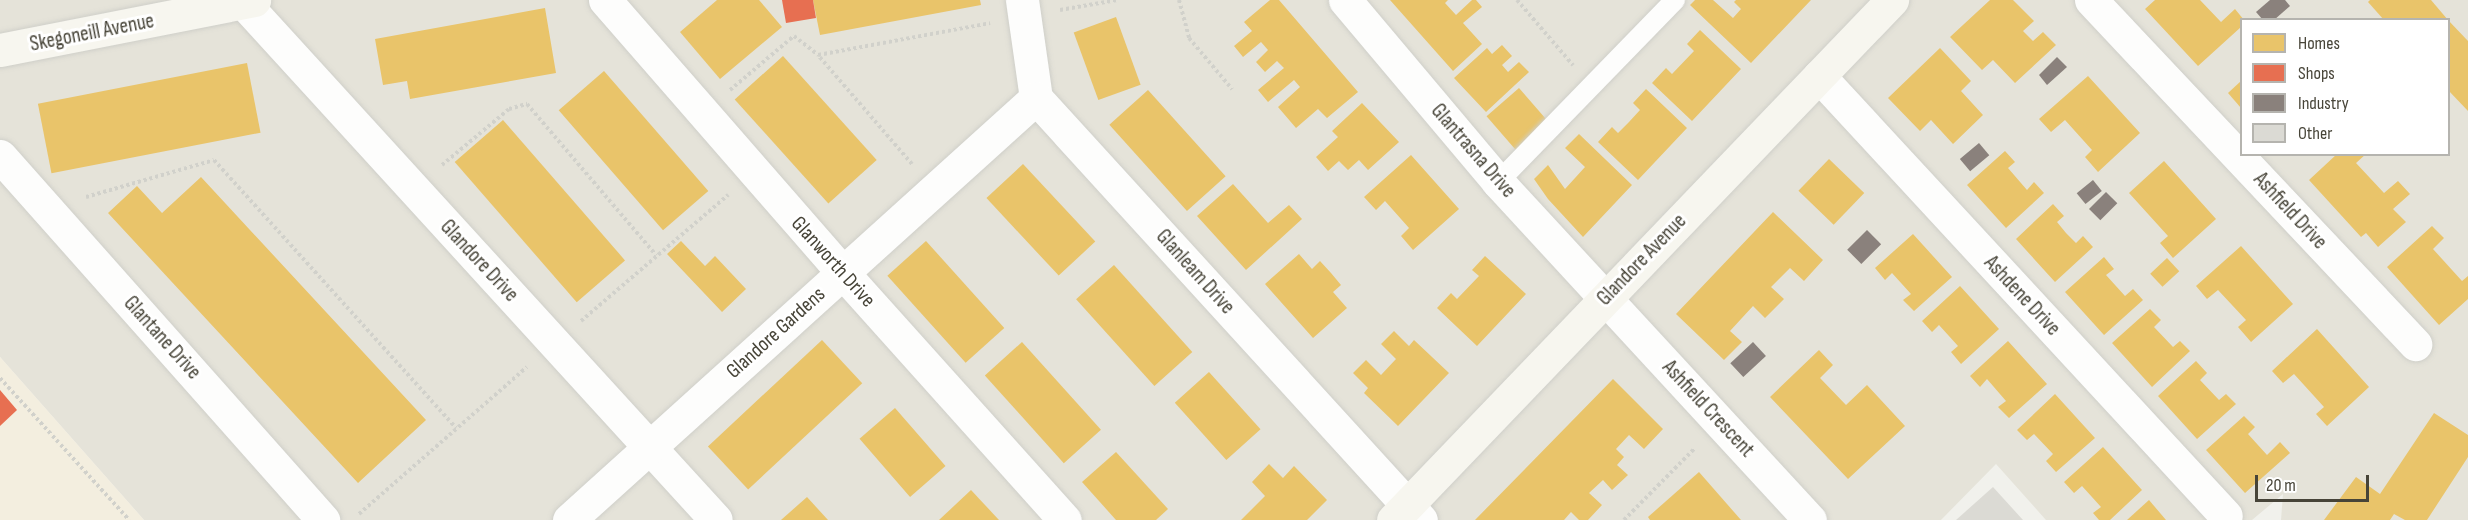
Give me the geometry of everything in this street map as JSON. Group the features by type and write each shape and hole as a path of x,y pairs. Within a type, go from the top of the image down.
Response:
{"street":[{"name":"Glanworth Drive","path":"605,0 843,273 1065,520"},
{"name":"Glantrasna Drive","path":"1345,0 1498,182 1605,299"},
{"name":"Glandore Avenue","path":"1407,515 1605,299 1892,0"},
{"name":"Ashfield Drive","path":"2091,0 2415,344"},
{"name":"Skegoneill Avenue","path":"0,50 190,7 248,1"},
{"name":"Glandore Drive","path":"248,1 413,190 716,520"},
{"path":"1023,8 1036,98"},
{"name":"Ashdene Drive","path":"1819,76 2226,516"},
{"name":"Glandore Gardens","path":"569,520 1036,98"},
{"name":"Glanleam Drive","path":"1036,98 1407,515"},
{"name":"Glantane Drive","path":"0,156 323,520"},
{"name":"Ashfield Crescent","path":"1605,299 1810,520"}],"lane":[{"path":"1498,182 1675,0"}],"path":[{"path":"818,55 1023,8 1117,0"},
{"path":"1179,0 1189,38 1232,89"},
{"path":"1517,0 1592,86"},
{"path":"704,111 794,36 818,55 934,189"},
{"path":"413,190 509,109 527,104 656,255"},
{"path":"55,218 76,200 214,160 456,428"},
{"path":"0,378 129,520"},
{"path":"1624,520 1721,422"}],"shaded area":[{"path":"0,0 2468,0 2468,520 2281,520 2283,494 2252,520 2046,520 1996,464 1941,520 144,520 0,357"},
{"path":"0,357 144,520 0,520"}],"building: Homes":[{"path":"717,0 759,0 782,27 720,79 680,32"},
{"path":"813,0 980,0 981,5 820,35"},
{"path":"1270,0 1279,0 1358,92 1327,118 1318,109 1296,128 1278,107 1300,87 1294,80 1268,102 1258,90 1284,68 1277,61 1265,72 1256,62 1268,50 1261,42 1243,57 1234,46 1252,31 1244,22"},
{"path":"1390,0 1448,0 1445,3 1456,15 1472,0 1476,0 1482,7 1463,23 1482,44 1453,71"},
{"path":"1695,0 1713,0 1733,18 1741,9 1734,2 1736,0 1811,0 1751,63 1690,5"},
{"path":"1990,0 2013,0 2034,21 2023,31 2033,41 2043,32 2056,45 2015,83 1993,60 1982,70 1950,37"},
{"path":"2155,0 2200,0 2221,22 2235,9 2242,18 2240,18 2240,28 2198,66 2145,9"},
{"path":"2370,0 2431,0 2446,18 2382,18 2368,2"},
{"path":"545,8 556,73 410,99 407,81 383,85 375,39"},
{"path":"1116,17 1141,85 1098,100 1074,32"},
{"path":"2450,22 2468,41 2468,111 2450,92"},
{"path":"1700,30 1741,69 1692,121 1652,83 1666,68 1672,74 1694,51 1687,44"},
{"path":"1502,45 1512,56 1502,65 1508,72 1519,62 1529,72 1486,112 1454,78 1487,48 1492,54"},
{"path":"1940,48 1971,81 1961,91 1983,115 1953,144 1931,120 1920,131 1888,98"},
{"path":"783,56 877,160 828,204 735,99"},
{"path":"247,63 261,133 51,173 38,104"},
{"path":"604,71 708,191 663,230 559,110"},
{"path":"2088,76 2140,133 2098,172 2085,157 2092,150 2065,120 2051,132 2039,119"},
{"path":"2240,82 2240,107 2228,93"},
{"path":"1519,88 1549,122 1516,150 1487,116"},
{"path":"1646,89 1687,128 1638,180 1598,142 1612,127 1618,133 1640,110 1633,103"},
{"path":"1148,90 1226,176 1187,211 1109,125"},
{"path":"1362,103 1399,142 1368,170 1359,160 1348,170 1339,161 1328,171 1316,157 1338,137 1332,131"},
{"path":"503,120 625,260 577,302 455,162"},
{"path":"1579,134 1632,185 1583,237 1548,199 1534,179 1548,165 1565,189 1585,167 1565,148"},
{"path":"2005,151 2015,162 2008,168 2027,190 2034,182 2044,193 2006,228 1967,185"},
{"path":"1411,155 1459,209 1413,250 1401,236 1409,228 1385,201 1376,210 1364,197"},
{"path":"2335,156 2364,156 2356,163 2384,193 2398,181 2410,194 2393,209 2406,222 2378,247 2366,233 2361,237 2309,180"},
{"path":"1829,159 1864,193 1834,225 1798,191"},
{"path":"2164,161 2216,219 2173,258 2160,243 2168,236 2129,193"},
{"path":"1023,164 1095,242 1059,276 986,198"},
{"path":"201,177 426,420 358,483 108,213 137,186 162,213"},
{"path":"1233,184 1268,223 1289,205 1302,219 1246,270 1197,216"},
{"path":"2053,204 2064,216 2057,222 2066,233 2076,243 2083,236 2093,247 2055,282 2016,239"},
{"path":"1773,212 1823,260 1804,281 1790,268 1771,287 1784,299 1765,318 1753,306 1730,331 1742,342 1724,360 1676,314"},
{"path":"2432,226 2444,238 2433,249 2462,281 2468,276 2468,299 2439,325 2387,267"},
{"path":"1913,234 1952,277 1914,311 1903,300 1911,294 1892,273 1885,280 1875,268"},
{"path":"681,241 705,266 715,256 746,289 722,312 667,254"},
{"path":"926,241 1004,328 966,363 887,276"},
{"path":"2241,246 2293,304 2251,342 2238,327 2246,320 2218,290 2207,299 2196,286"},
{"path":"1299,254 1312,269 1320,261 1331,273 1341,285 1333,292 1347,308 1313,338 1265,284"},
{"path":"1485,256 1526,294 1477,346 1437,308 1451,293 1457,299 1479,276 1472,270"},
{"path":"2104,257 2114,269 2106,275 2125,296 2133,289 2143,300 2104,335 2065,292"},
{"path":"2167,258 2179,271 2162,287 2150,274"},
{"path":"1114,265 1192,352 1154,386 1076,299"},
{"path":"1960,286 1999,329 1961,364 1951,352 1958,346 1939,325 1932,332 1922,321"},
{"path":"2150,309 2161,320 2154,327 2173,347 2180,341 2190,351 2152,387 2112,343"},
{"path":"2317,329 2369,387 2327,426 2316,414 2324,407 2294,374 2283,383 2272,371"},
{"path":"1394,331 1409,346 1414,340 1449,373 1398,426 1364,393 1368,388 1353,373 1366,360 1381,375 1396,359 1381,344"},
{"path":"822,340 862,383 748,490 708,446"},
{"path":"2008,341 2047,384 2009,418 1998,407 2006,401 1987,379 1980,387 1970,376"},
{"path":"1022,342 1101,430 1064,463 985,375"},
{"path":"1819,350 1833,365 1820,378 1846,405 1867,385 1905,426 1848,479 1770,397"},
{"path":"2196,361 2207,373 2200,380 2219,400 2226,394 2236,404 2197,439 2158,396"},
{"path":"1209,372 1261,429 1226,460 1175,403"},
{"path":"1613,379 1663,429 1644,449 1629,435 1616,449 1624,457 1617,465 1628,475 1612,490 1603,480 1589,493 1602,505 1588,520 1579,520 1571,512 1564,520 1475,520"},
{"path":"2055,394 2095,438 2056,472 2046,461 2053,454 2034,434 2027,440 2017,430"},
{"path":"895,408 946,466 910,497 860,439"},
{"path":"2434,413 2468,435 2468,457 2427,520 2405,520 2394,514 2390,520 2324,520 2356,477 2380,494"},
{"path":"2244,416 2255,427 2248,434 2267,455 2280,442 2290,453 2245,493 2206,450"},
{"path":"2103,447 2142,490 2110,520 2099,520 2093,513 2101,507 2082,486 2074,493 2064,482"},
{"path":"1116,452 1168,509 1156,520 1116,520 1082,482"},
{"path":"1269,464 1283,478 1294,466 1327,500 1307,520 1241,520 1265,496 1252,482"},
{"path":"1699,472 1741,520 1650,520 1648,517"},
{"path":"971,490 999,520 939,520"},
{"path":"807,497 828,520 781,520"},
{"path":"2149,500 2166,520 2127,520"}],"building: Shops":[{"path":"782,0 813,0 816,18 786,23"},
{"path":"0,390 17,410 0,426"}],"building: Industry":[{"path":"2270,0 2285,0 2290,6 2276,18 2261,18 2256,12"},
{"path":"2057,57 2067,67 2047,85 2039,75"},
{"path":"1979,143 1989,155 1970,171 1960,159"},
{"path":"2093,180 2102,191 2085,204 2077,193"},
{"path":"2106,192 2117,203 2100,220 2089,209"},
{"path":"1867,230 1881,244 1861,264 1847,250"},
{"path":"1753,342 1766,356 1743,377 1730,363"}],"building: Other":[{"path":"1993,487 2023,520 1956,520"}]}
